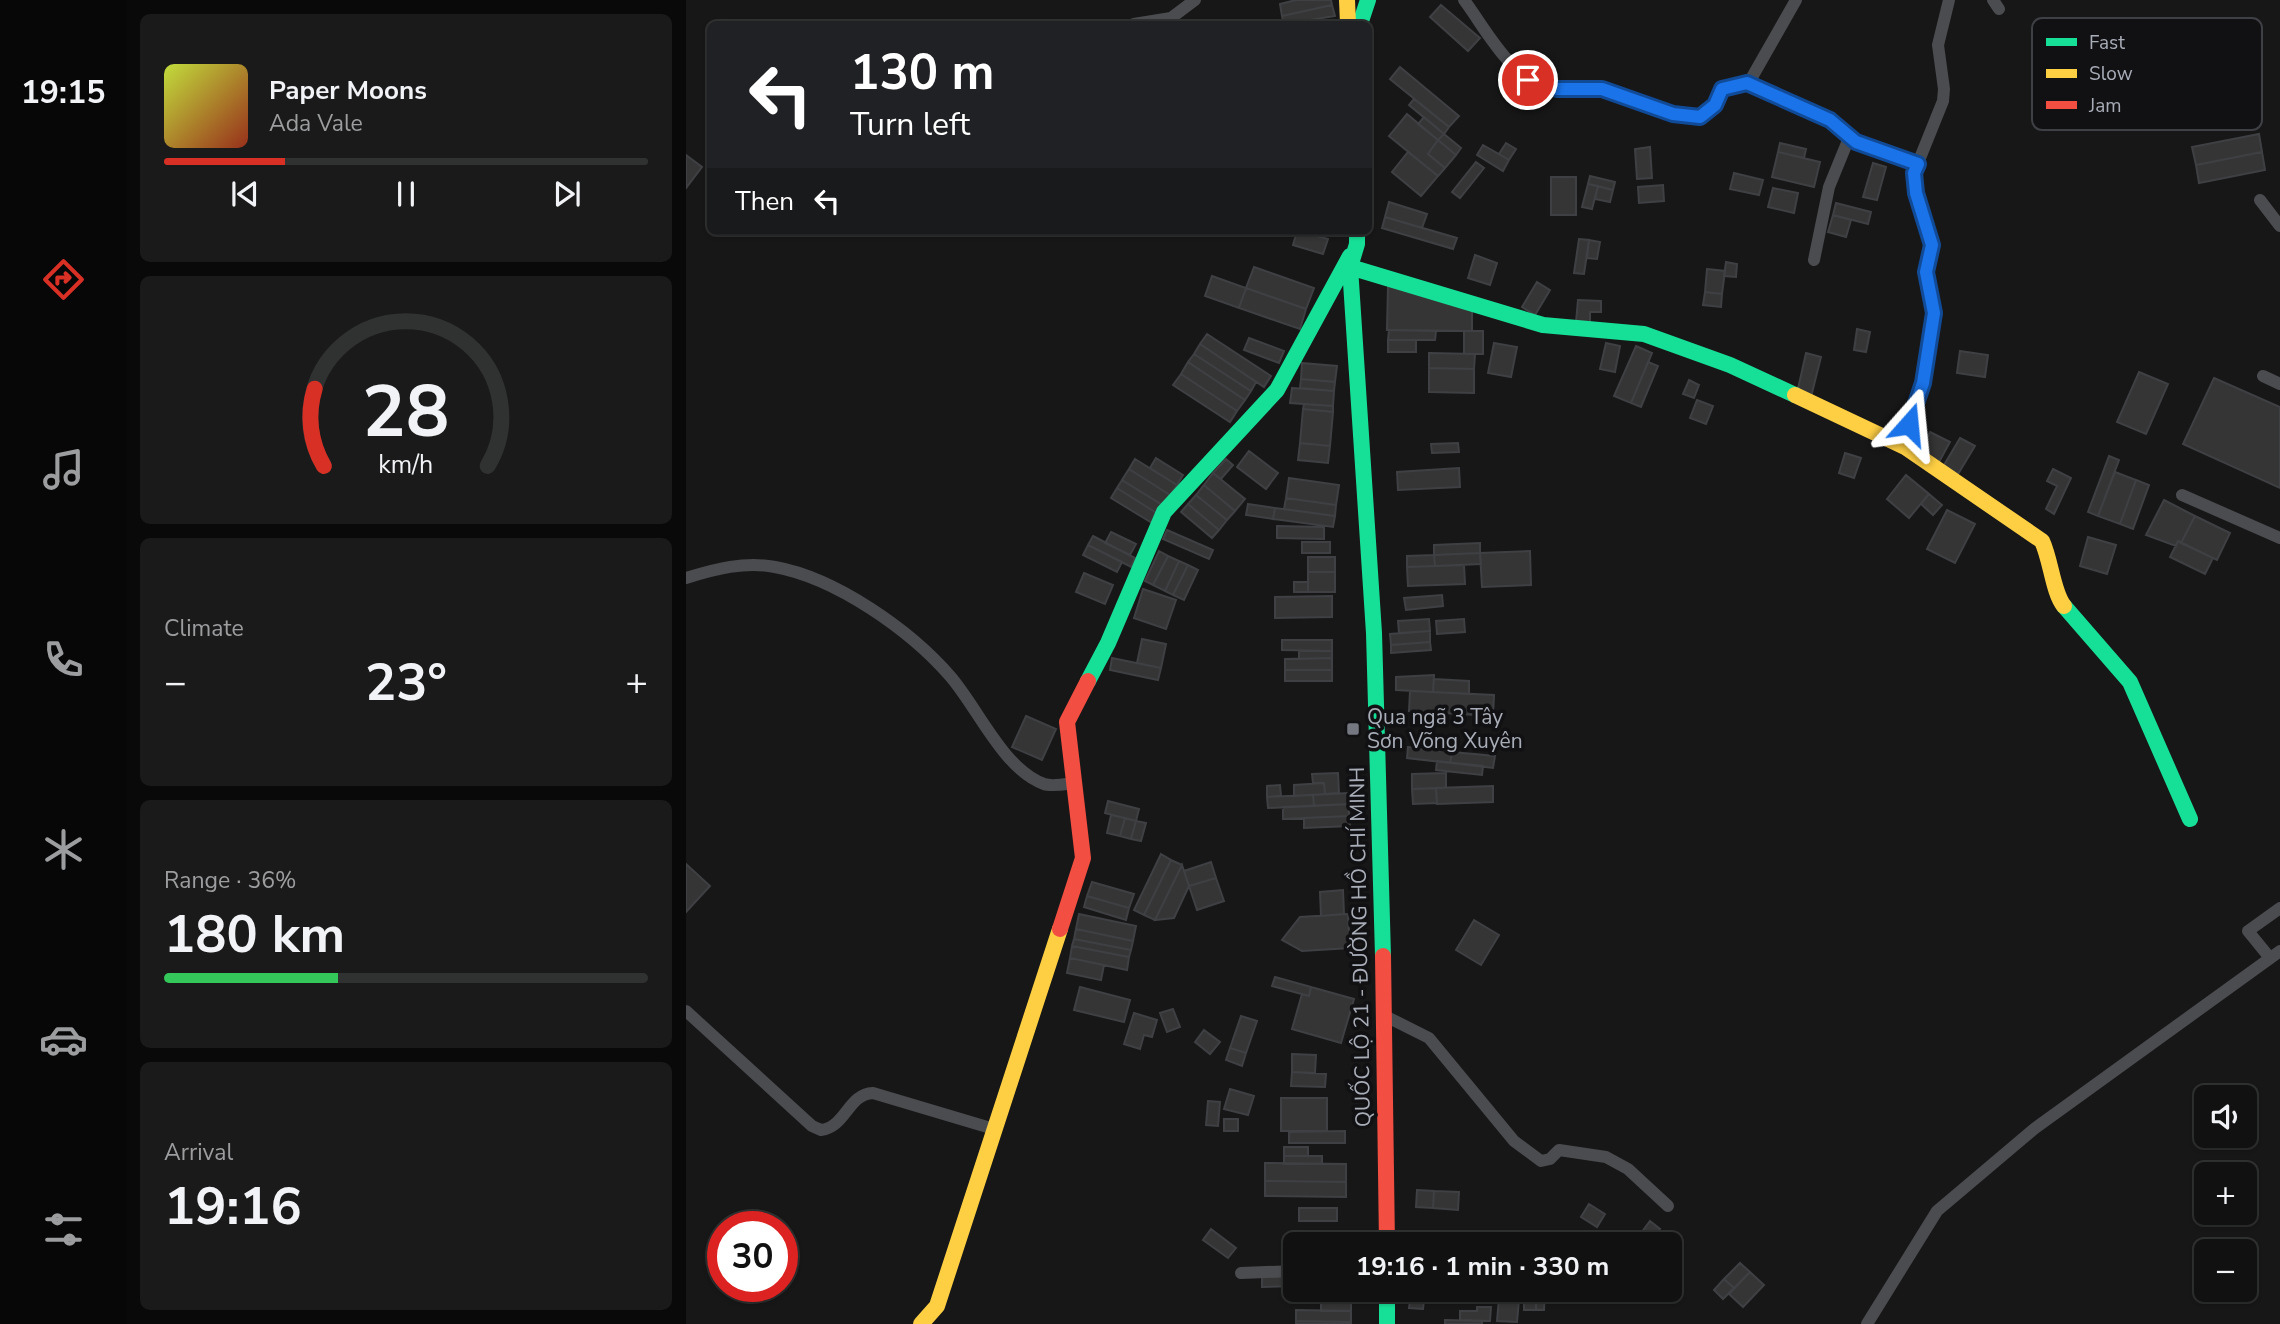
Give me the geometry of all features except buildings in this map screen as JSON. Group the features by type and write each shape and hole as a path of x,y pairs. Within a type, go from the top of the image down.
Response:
{"main road":[{"path":"1347,0 1348,21"},
{"path":"1361,21 1368,0"},
{"path":"921,1324 937,1307 1083,858 1067,722 1108,643 1164,512 1277,390 1357,237"},
{"name":"QUỐC LỘ 21 - ĐƯỜNG HỒ CHÍ MINH","path":"1357,237 1350,267 1366,441 1385,1016 1387,1232"},
{"path":"1350,267 1544,325 1644,334 1730,365 1905,447 2042,541 2048,549 2058,599 2130,682 2190,819"},
{"path":"1387,1302 1387,1324"}],"street":[{"path":"1152,21 1171,18 1195,0"},
{"path":"1464,0 1508,61 1528,80 1543,86 1602,89 1673,114 1700,117 1715,105 1722,89 1747,83 1830,120 1849,138 1918,164"},
{"path":"1747,83 1796,0"},
{"path":"1905,447 1923,383 1934,313 1926,272 1932,245 1916,193 1914,173 1943,101 1938,45 1949,0"},
{"path":"1814,260 1829,187 1849,138"},
{"path":"2260,200 2280,226"},
{"path":"2263,376 2280,384"},
{"path":"2182,495 2280,538"},
{"path":"686,578 745,565 775,567 814,578 871,610 930,656 951,677 1012,762 1028,776 1046,785 1075,783"},
{"path":"1867,1324 1937,1211 2034,1129 2275,955 2248,931 2280,908"},
{"path":"686,1011 812,1126 821,1130 838,1124 858,1098 873,1093 995,1129"},
{"path":"1385,1016 1429,1038 1514,1141 1541,1161 1550,1159 1559,1150 1606,1157 1628,1169 1668,1206"},
{"path":"1241,1273 1283,1271"}],"traffic: fast":[{"path":"1361,21 1368,0"},
{"path":"1357,235 1350,267 1374,633 1383,956"},
{"path":"1088,681 1108,643 1164,512 1277,390 1350,256"},
{"path":"1350,267 1543,325 1644,334 1730,365 1795,395"},
{"path":"2064,606 2130,682 2190,819"},
{"path":"1387,1302 1387,1324"}],"traffic: slow":[{"path":"1347,0 1348,21"},
{"path":"1795,395 1905,447 2042,541 2057,593 2064,606"},
{"path":"921,1324 937,1306 1060,929"}],"traffic: jam":[{"path":"1060,929 1083,858 1067,722 1088,681"},
{"path":"1383,956 1387,1232"}],"place":[{"name":"Qua ngã 3 Tây Sơn Võng Xuyên","path":"1353,729"}],"route":[{"path":"1528,80 1557,89 1602,89 1673,114 1700,117 1715,105 1722,89 1747,83 1830,120 1856,142 1918,164 1914,173 1916,193 1933,253 1926,272 1934,313 1923,383 1909,424"}]}
